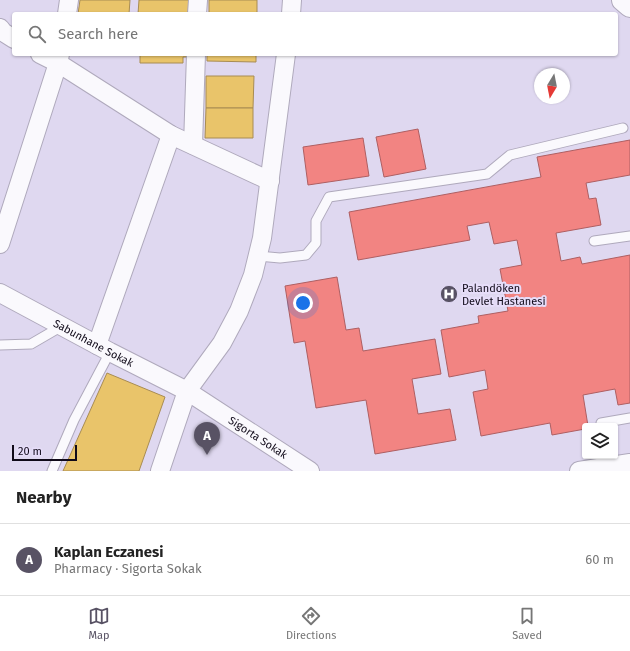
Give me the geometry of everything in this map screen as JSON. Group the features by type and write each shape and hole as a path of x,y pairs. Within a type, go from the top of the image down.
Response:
{"highway":[{"path":"623,0 630,6"}],"street":[{"path":"67,12 69,0"},
{"path":"197,12 198,0"},
{"path":"291,12 292,0"},
{"path":"0,28 12,37"},
{"path":"193,145 196,56"},
{"path":"160,471 187,391 222,342 239,311 253,275 262,238 286,56"},
{"path":"0,244 59,58 170,135 270,181"},
{"path":"103,349 170,135"},
{"name":"Sabunhane Sokak","path":"0,293 103,349 187,391"},
{"name":"Sigorta Sokak","path":"187,391 310,471"},
{"path":"579,471 630,463"}],"lane":[{"path":"258,256 280,258 306,255 316,243 316,221 329,197 487,174 510,155 623,128"},
{"path":"594,241 630,236"},
{"path":"0,345 31,344 62,326"},
{"path":"52,471 103,349"},
{"path":"601,423 630,418"}],"building: Homes":[{"path":"80,0 130,0 129,12 78,12"},
{"path":"139,0 189,0 188,12 138,12"},
{"path":"209,0 257,0 257,12 209,12"},
{"path":"140,56 188,56 183,57 183,63 140,63"},
{"path":"207,56 256,56 256,62 207,61"},
{"path":"206,76 254,76 253,108 206,108"},
{"path":"206,108 253,108 253,138 205,138"},
{"path":"107,373 165,397 139,471 63,471"}],"building: Health":[{"path":"418,129 426,169 384,177 376,137"},
{"path":"363,138 369,176 308,185 303,147"},
{"path":"630,140 630,175 586,183 589,199 596,198 601,225 556,233 561,261 580,257 582,264 630,255 630,403 618,405 615,389 583,395 588,423 582,423 582,430 552,435 550,423 481,436 473,392 488,389 485,370 449,377 441,330 479,323 478,316 508,311 500,269 522,265 517,240 494,244 489,222 467,226 470,240 358,260 349,212 541,177 537,157"},
{"path":"337,277 346,330 359,328 363,351 435,339 441,374 412,379 418,414 450,409 456,440 375,454 366,400 316,408 305,341 294,343 285,286"}],"place":[{"name":"Palandöken Devlet Hastanesi","path":"449,294"},
{"name":"Kaplan Eczanesi","path":"207,455"}]}
